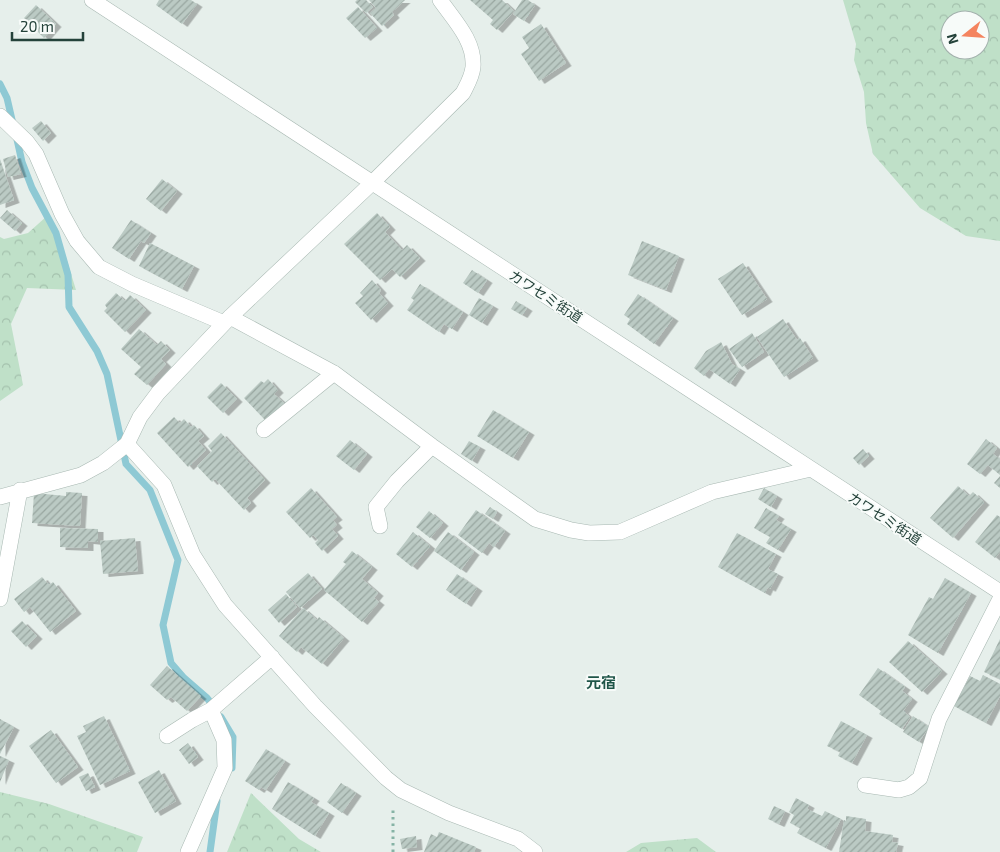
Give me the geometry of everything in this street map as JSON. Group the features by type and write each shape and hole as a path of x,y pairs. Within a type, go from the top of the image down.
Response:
{"street":[{"name":"カワセミ街道","path":"92,0 1000,592"},
{"path":"0,497 20,490 81,475 103,463 127,444 140,417 158,393 227,320 373,182 463,93 470,79 473,67 470,43 440,0"},
{"path":"0,116 27,142 36,154 76,241 98,267 132,284 227,320 334,373 535,519 571,530 589,533 620,532 712,492 811,469"},
{"path":"264,430 334,373"},
{"path":"127,444 164,485 193,555 225,604 315,706 386,778 401,790 449,814 518,839 535,852"},
{"path":"380,526 376,507 396,481 432,446"},
{"path":"0,599 20,490"},
{"path":"865,785 899,790 909,788 920,778 940,719 1000,599"},
{"path":"167,736 211,710 272,657"},
{"path":"188,852 225,768 224,740 211,710"}],"path":[{"path":"393,852 393,808 401,790"}],"green space":[{"path":"843,0 1000,0 1000,241 966,236 920,208 873,154 866,123 864,92 854,60 856,44"},
{"path":"47,216 57,228 76,290 27,288 11,324 23,385 0,401 0,237 4,239 28,233"},
{"path":"0,792 49,804 143,837 137,852 0,852"},
{"path":"251,793 299,839 321,852 227,852"},
{"path":"697,838 716,852 626,852 641,843"}],"building":[{"path":"159,0 191,0 197,4 182,24 156,5"},
{"path":"357,0 366,0 373,7 366,13 355,2"},
{"path":"369,0 405,0 392,12 394,15 382,26 370,13 376,8"},
{"path":"470,0 502,0 514,11 497,30 490,24 493,20"},
{"path":"522,0 528,0 535,5 524,21 513,14"},
{"path":"36,5 56,24 44,38 24,18"},
{"path":"358,7 377,28 365,38 346,18"},
{"path":"541,24 566,63 539,81 521,54 529,48 522,37"},
{"path":"41,121 51,133 43,141 32,128"},
{"path":"15,155 21,174 8,177 3,159"},
{"path":"0,159 14,200 0,205"},
{"path":"162,179 177,191 161,211 146,199"},
{"path":"7,210 22,223 15,231 0,218"},
{"path":"377,213 390,227 385,232 402,250 407,245 420,258 400,277 392,269 380,280 344,244"},
{"path":"131,220 151,233 144,243 141,241 129,259 112,248"},
{"path":"642,241 679,256 666,290 628,275"},
{"path":"150,243 194,266 182,289 139,266"},
{"path":"743,263 767,299 742,315 718,279"},
{"path":"472,270 487,280 478,293 463,283"},
{"path":"372,280 381,290 379,293 388,303 371,320 355,303 363,296 360,293"},
{"path":"420,284 463,312 452,329 444,324 439,332 407,310 414,300 411,298"},
{"path":"116,293 125,301 130,295 146,310 125,332 104,311 107,308 105,305"},
{"path":"638,294 673,318 654,344 627,324 630,319 624,315"},
{"path":"479,298 493,306 482,323 469,315"},
{"path":"516,301 527,308 522,315 511,309"},
{"path":"783,319 797,340 800,338 813,358 784,377 757,337"},
{"path":"139,329 157,345 161,341 170,350 161,359 166,364 147,385 134,374 141,367 121,349"},
{"path":"752,333 764,352 742,367 729,349"},
{"path":"721,342 732,364 740,369 730,384 709,369 704,376 694,368 706,351"},
{"path":"268,379 278,390 274,394 284,403 266,421 244,398 261,381 264,383"},
{"path":"221,383 237,399 223,413 207,397"},
{"path":"493,410 529,432 513,458 477,436"},
{"path":"174,417 180,423 184,419 191,427 194,425 204,436 198,441 206,450 188,467 157,433"},
{"path":"221,433 265,480 247,498 251,503 244,510 215,479 212,482 197,466 212,451 208,446"},
{"path":"986,439 997,448 993,454 1000,459 1000,475 988,465 980,474 967,464"},
{"path":"350,440 367,454 354,470 336,456"},
{"path":"469,441 480,447 472,461 461,454"},
{"path":"863,449 869,456 859,465 853,458"},
{"path":"1000,476 1000,488 994,483"},
{"path":"958,486 969,496 973,492 984,502 953,538 930,518"},
{"path":"311,488 337,517 333,520 337,525 332,529 338,536 322,551 315,543 318,540 313,535 310,538 286,512"},
{"path":"764,488 777,496 771,507 758,499"},
{"path":"66,492 82,493 80,526 32,523 34,493 66,496"},
{"path":"490,507 497,512 493,519 485,514"},
{"path":"766,508 779,516 776,520 791,529 778,550 766,543 770,537 754,528"},
{"path":"476,510 505,531 494,547 489,543 482,553 458,535"},
{"path":"429,511 443,523 430,538 416,527"},
{"path":"997,515 1000,517 1000,552 995,558 975,542"},
{"path":"60,528 98,529 98,542 88,541 88,548 60,547"},
{"path":"413,532 430,546 412,567 396,554"},
{"path":"448,532 474,552 461,570 434,551"},
{"path":"737,533 776,554 768,569 778,574 770,589 768,587 765,593 718,567"},
{"path":"135,538 138,571 103,574 100,541"},
{"path":"352,551 372,567 362,579 378,593 374,598 379,602 362,622 324,590 346,564 343,562"},
{"path":"308,573 322,589 300,608 286,592"},
{"path":"457,574 477,588 466,604 446,590"},
{"path":"42,577 49,585 53,582 76,611 50,632 30,607 24,612 14,599"},
{"path":"945,578 971,593 938,653 908,635 929,597 933,599"},
{"path":"286,594 297,607 279,623 268,610"},
{"path":"303,608 317,620 319,617 344,638 322,664 301,647 297,652 279,636"},
{"path":"22,621 37,636 26,647 11,631"},
{"path":"1000,639 1000,679 984,672"},
{"path":"908,641 942,671 922,692 889,662"},
{"path":"167,666 201,696 187,711 171,697 167,700 150,685"},
{"path":"878,668 905,687 902,691 912,699 903,711 910,717 902,729 879,714 881,711 859,695"},
{"path":"983,675 1000,684 1000,696 986,723 954,706 970,676 980,681"},
{"path":"104,716 130,771 100,785 77,736 86,732 83,726"},
{"path":"913,716 929,727 919,742 903,732"},
{"path":"0,719 14,727 0,754"},
{"path":"841,721 867,735 852,763 838,756 840,752 827,746"},
{"path":"51,730 78,767 56,783 29,746"},
{"path":"188,743 198,757 189,764 179,750"},
{"path":"266,749 285,761 266,790 261,787 259,790 245,781"},
{"path":"0,756 9,760 0,782"},
{"path":"159,770 176,801 155,813 138,782"},
{"path":"88,773 95,787 86,791 79,777"},
{"path":"288,782 314,798 311,802 329,813 315,836 272,809"},
{"path":"341,783 356,793 342,813 327,802"},
{"path":"796,798 809,805 807,809 822,816 825,811 841,819 826,848 797,833 800,828 790,823 794,815 789,812"},
{"path":"774,806 785,811 779,824 768,819"},
{"path":"846,816 866,819 865,831 893,835 892,842 898,843 896,852 839,852"},
{"path":"439,832 476,847 474,852 424,852 431,834 437,837"},
{"path":"416,836 417,847 402,849 400,839"}],"waterway":[{"path":"0,84 7,98 13,124"},
{"path":"16,135 22,162 32,188 56,233 68,275 69,307 97,351 107,374 126,464 150,490 178,560 163,625 171,663 215,708"},
{"path":"221,717 233,737 232,768"},
{"path":"210,852 217,801"}],"district":[{"name":"元宿","path":"601,682"}]}
